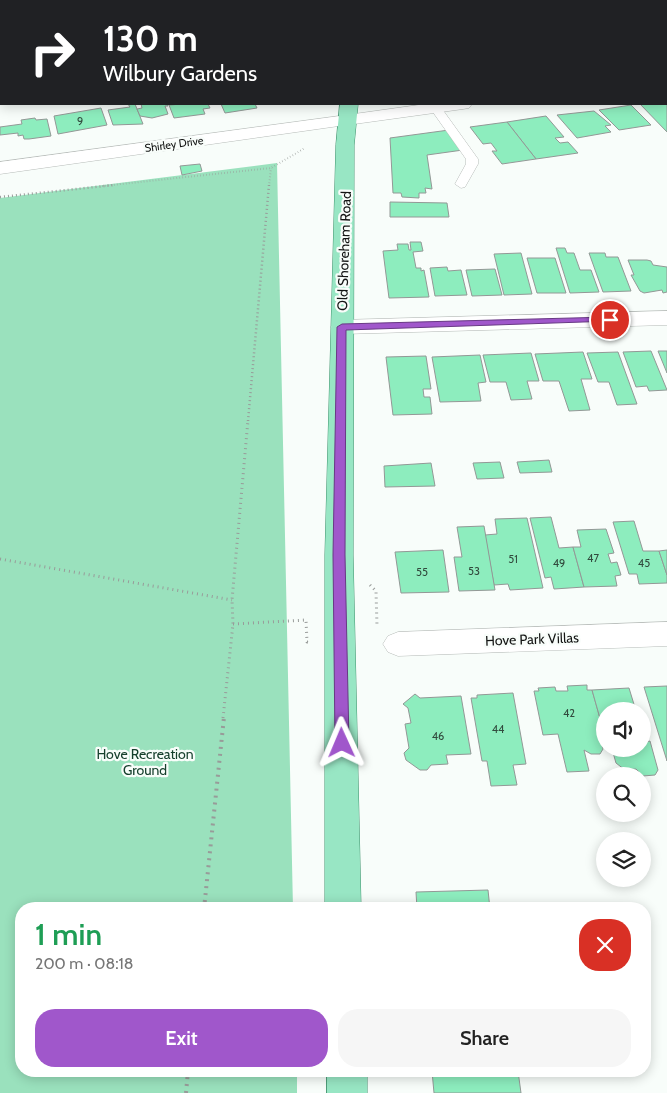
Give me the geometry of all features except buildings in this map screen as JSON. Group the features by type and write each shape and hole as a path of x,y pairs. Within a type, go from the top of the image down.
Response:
{"main road":[{"name":"Old Shoreham Road","path":"343,902 339,555 342,327 348,112"},
{"path":"347,1077 348,1093"}],"street":[{"name":"Shirley Drive","path":"0,168 348,112 436,108 456,105"},
{"path":"342,327 667,318"},
{"name":"Hove Park Villas","path":"398,644 667,634"}],"lane":[{"path":"436,108 472,159 472,164 461,184"}],"path":[{"path":"0,197 271,168 309,146"},
{"path":"205,902 233,624 232,600 271,168"},
{"path":"0,559 232,600"},
{"path":"233,624 306,620 307,642 340,642"},
{"path":"186,1093 187,1077"}],"green space":[{"name":"Hove Recreation Ground","path":"277,163 293,902 15,902 15,1077 297,1077 297,1093 0,1093 0,198"}],"route":[{"path":"342,743 339,555 342,327 610,320"}]}
